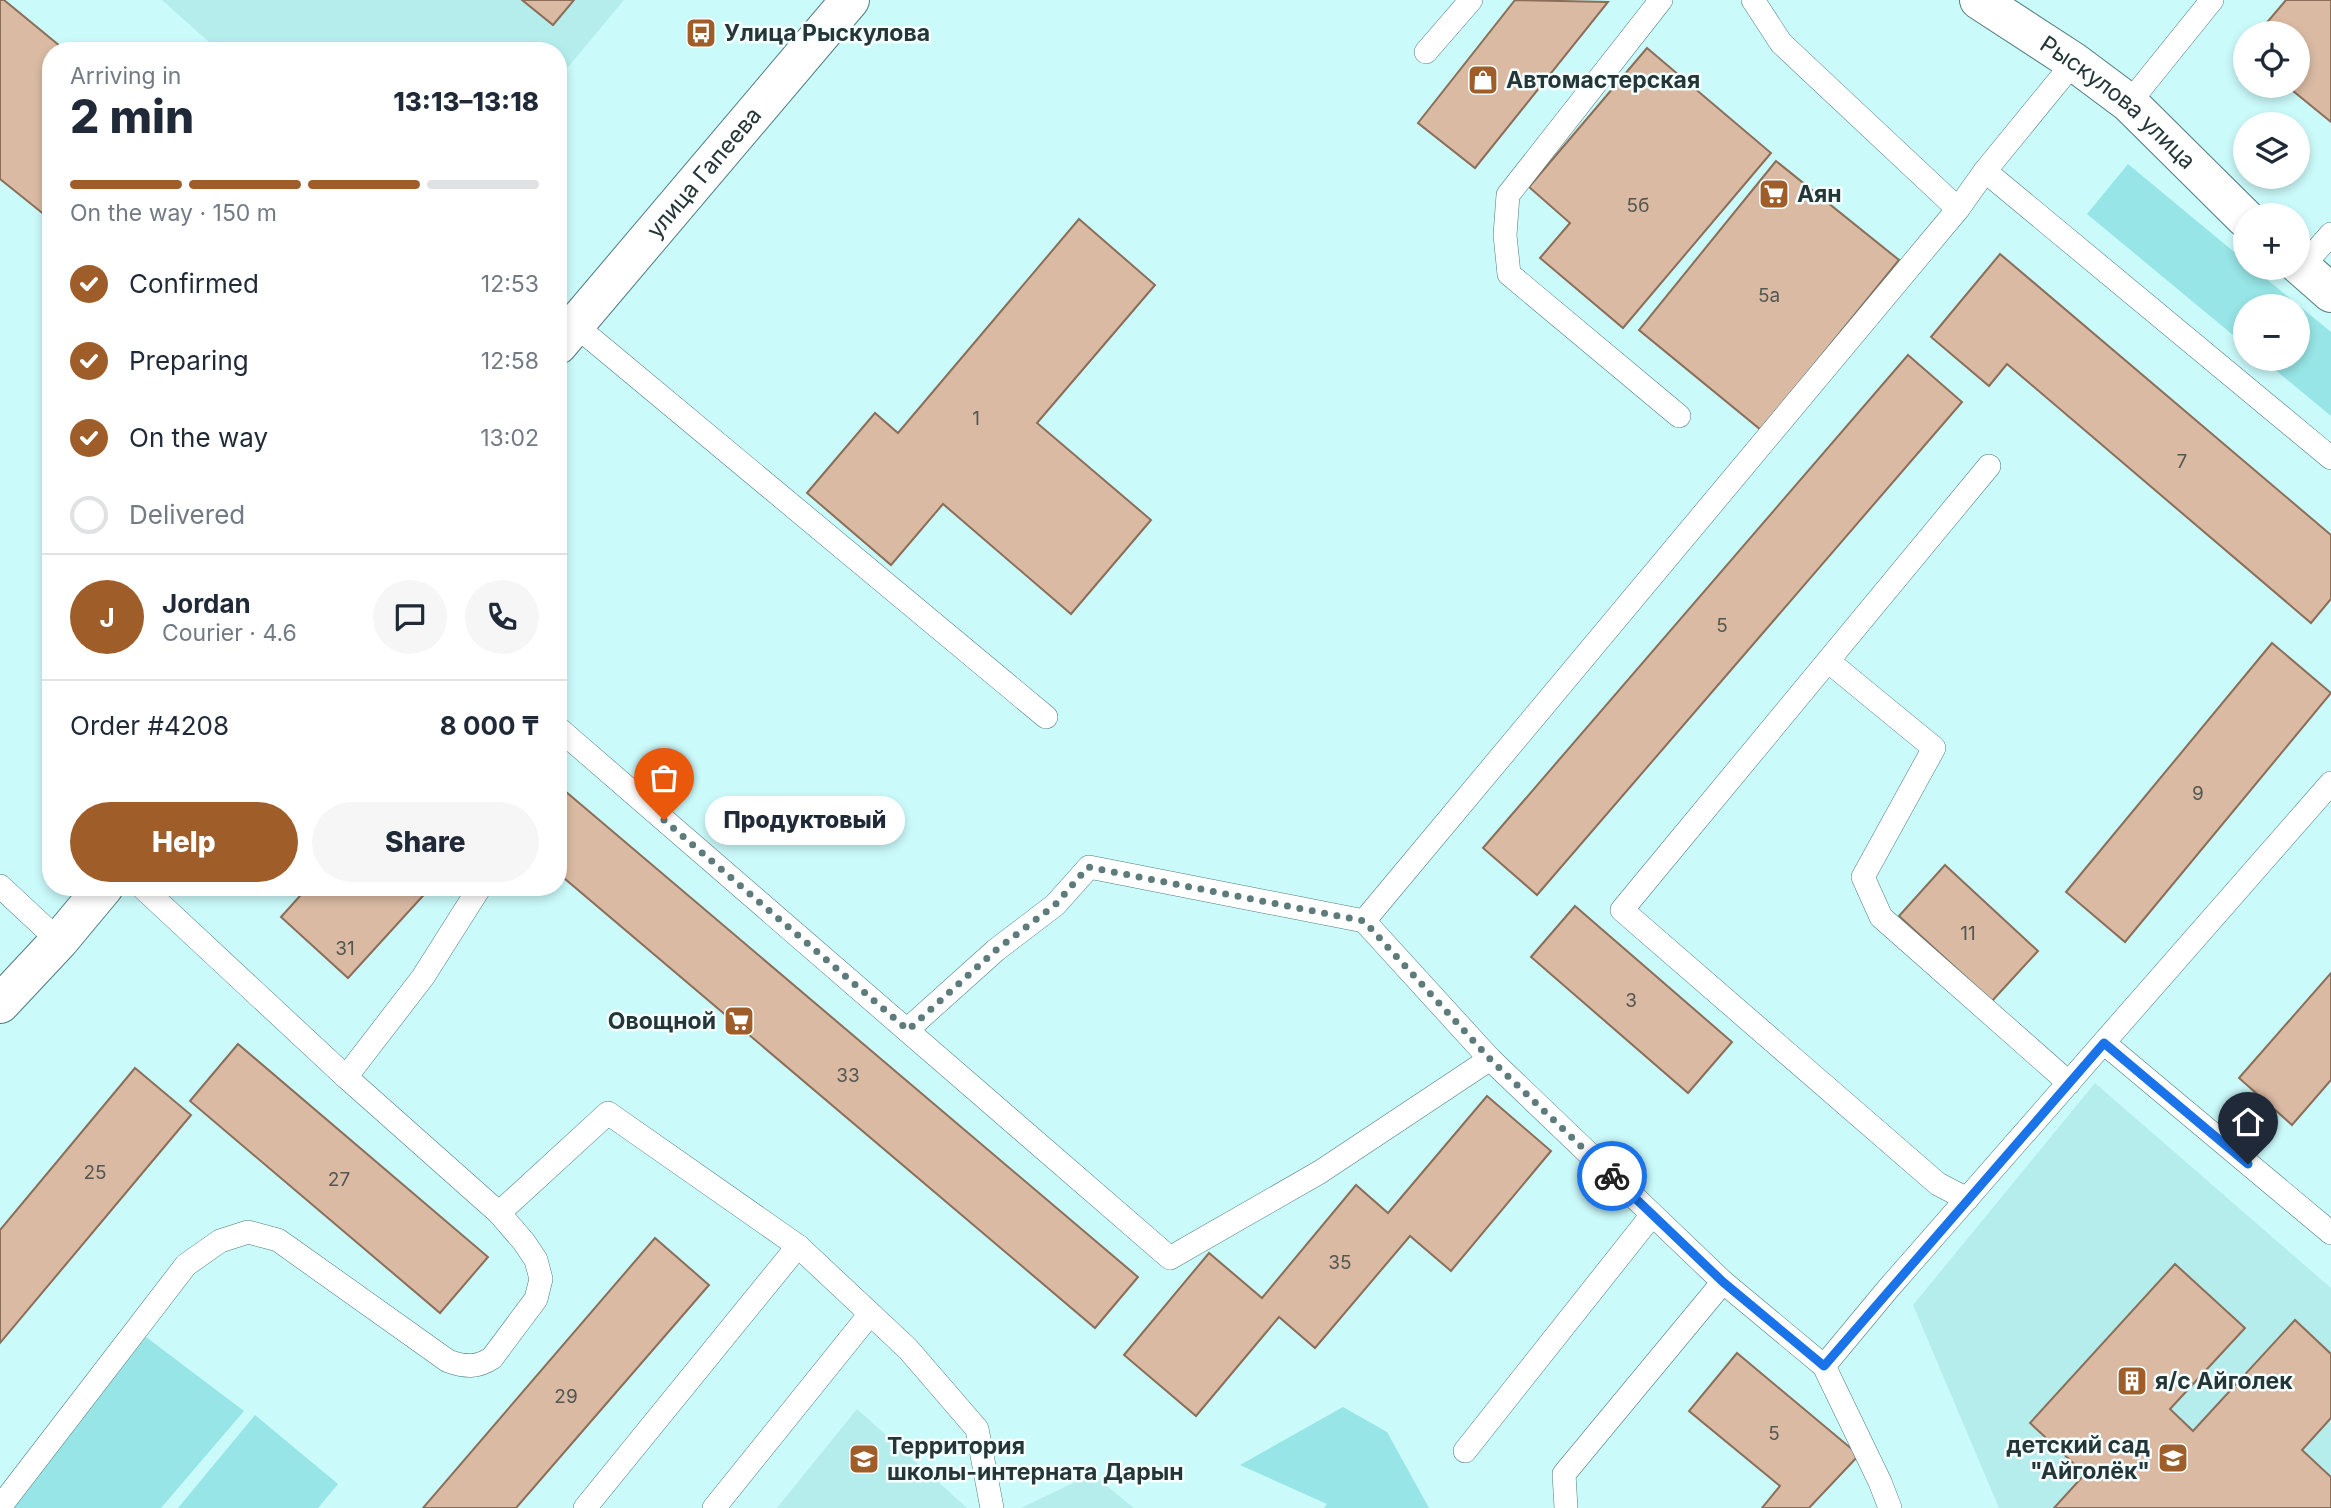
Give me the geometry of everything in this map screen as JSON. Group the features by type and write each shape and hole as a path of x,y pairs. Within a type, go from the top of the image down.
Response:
{"main road":[{"name":"улица Гапеева","path":"567,335 850,0"},
{"name":"Рыскулова улица","path":"1979,0 2074,62 2129,103 2233,206"},
{"path":"2310,274 2331,293"},
{"path":"0,1004 96,896"}],"lane":[{"path":"1426,52 1471,0"},
{"path":"1661,0 1508,195 1505,235 1509,274 1679,416"},
{"path":"1753,0 1781,43 1958,209"},
{"path":"2129,103 2212,0"},
{"path":"1364,921 1958,209 1985,171 2074,62"},
{"path":"1985,171 2331,458"},
{"path":"2310,255 2331,234"},
{"path":"567,335 1046,717"},
{"path":"1967,1199 1938,1184 1622,910 1989,466"},
{"path":"1828,661 1934,748 1863,877 1881,917 2069,1083"},
{"path":"567,736 1170,1258 1320,1172 1490,1059"},
{"path":"1824,1366 2331,783"},
{"path":"908,1030 996,950 1055,905 1088,867 1364,921 1490,1059 1723,1282 1824,1366 1890,1508"},
{"path":"0,886 59,941"},
{"path":"0,1507 187,1265 219,1241 248,1232 278,1240 448,1361 466,1367 482,1364 492,1358 536,1299 541,1279 536,1260 499,1213 345,1077 152,896"},
{"path":"345,1077 422,977 474,896"},
{"path":"2104,1043 2331,1233"},
{"path":"499,1213 608,1113 798,1246 908,1349 977,1429 992,1508"},
{"path":"1465,1451 1652,1215"},
{"path":"585,1508 798,1246"},
{"path":"1566,1508 1564,1474 1723,1282"},
{"path":"714,1508 870,1314"}],"shaded area":[{"path":"162,0 624,0 567,68 567,42 209,42"},
{"path":"2128,164 2233,251 2233,280 2268,280 2285,294 2233,294 2233,335 2087,214"},
{"path":"2310,315 2331,332 2331,416 2277,371 2310,371"},
{"path":"2095,1083 2331,1288 2331,1508 1999,1508 1913,1305"},
{"path":"146,1337 244,1411 161,1508 6,1508"},
{"path":"1343,1407 1387,1432 1429,1508 1324,1508 1327,1504 1240,1465"},
{"name":"Территория школы-интерната Дарын","path":"857,1409 967,1508 777,1508"},
{"path":"255,1415 338,1484 318,1508 178,1508"},
{"name":"Территория школы-интерната Дарын","path":"1092,1474 1134,1508 1021,1508"}],"building":[{"path":"0,0 4,0 55,42 42,42 42,213 0,179"},
{"path":"522,0 574,0 553,25"},
{"path":"1515,0 1608,2 1475,168 1418,123"},
{"path":"2286,0 2331,0 2331,122 2302,98 2310,98 2310,21 2268,21"},
{"path":"1647,48 1771,153 1623,328 1540,258 1570,223 1529,187"},
{"path":"1776,161 1899,260 1761,430 1639,330"},
{"path":"1079,219 1155,285 1037,423 1151,520 1071,614 943,504 891,565 807,493 875,413 898,433"},
{"path":"2000,254 2331,535 2331,599 2311,623 2007,364 1989,386 1931,337"},
{"path":"1908,355 1962,402 1537,895 1483,848"},
{"path":"2272,643 2331,693 2125,942 2066,892"},
{"path":"567,793 1138,1277 1095,1328 567,881"},
{"path":"1945,865 2038,951 1992,1001 1899,916"},
{"path":"300,896 423,896 348,978 281,917"},
{"path":"1575,906 1732,1042 1688,1093 1531,957"},
{"path":"2331,973 2331,1080 2292,1125 2239,1078"},
{"path":"238,1044 488,1257 440,1313 190,1101"},
{"path":"135,1068 191,1115 0,1343 0,1230"},
{"path":"1487,1096 1551,1151 1451,1271 1410,1236 1315,1348 1279,1317 1196,1416 1124,1355 1209,1253 1262,1298 1356,1185 1388,1213"},
{"path":"655,1238 709,1285 516,1508 423,1508"},
{"name":"я/c Айголек","path":"2175,1264 2245,1328 2170,1409 2193,1431 2295,1320 2331,1354 2331,1418 2302,1450 2331,1477 2331,1508 2054,1508 2085,1474 2030,1423"},
{"path":"1737,1353 1859,1455 1809,1508 1762,1508 1780,1486 1689,1411"}],"way so far":[{"path":"664,820 908,1030 996,950 1055,905 1088,867 1364,921 1490,1059 1612,1176"}],"place":[{"name":"Улица Рыскулова","path":"701,33"},
{"name":"Автомастерская","path":"1483,80"},
{"name":"Аян","path":"1774,194"},
{"name":"Продуктовый","path":"664,820"},
{"name":"Овощной","path":"739,1021"},
{"name":"я/c Айголек","path":"2132,1381"},
{"name":"детский сад \"Айголёк\"","path":"2173,1458"},
{"name":"Территория школы-интерната Дарын","path":"864,1459"}],"route":[{"path":"1612,1176 1723,1282 1824,1366 1887,1290 2104,1043 2248,1164"}]}
